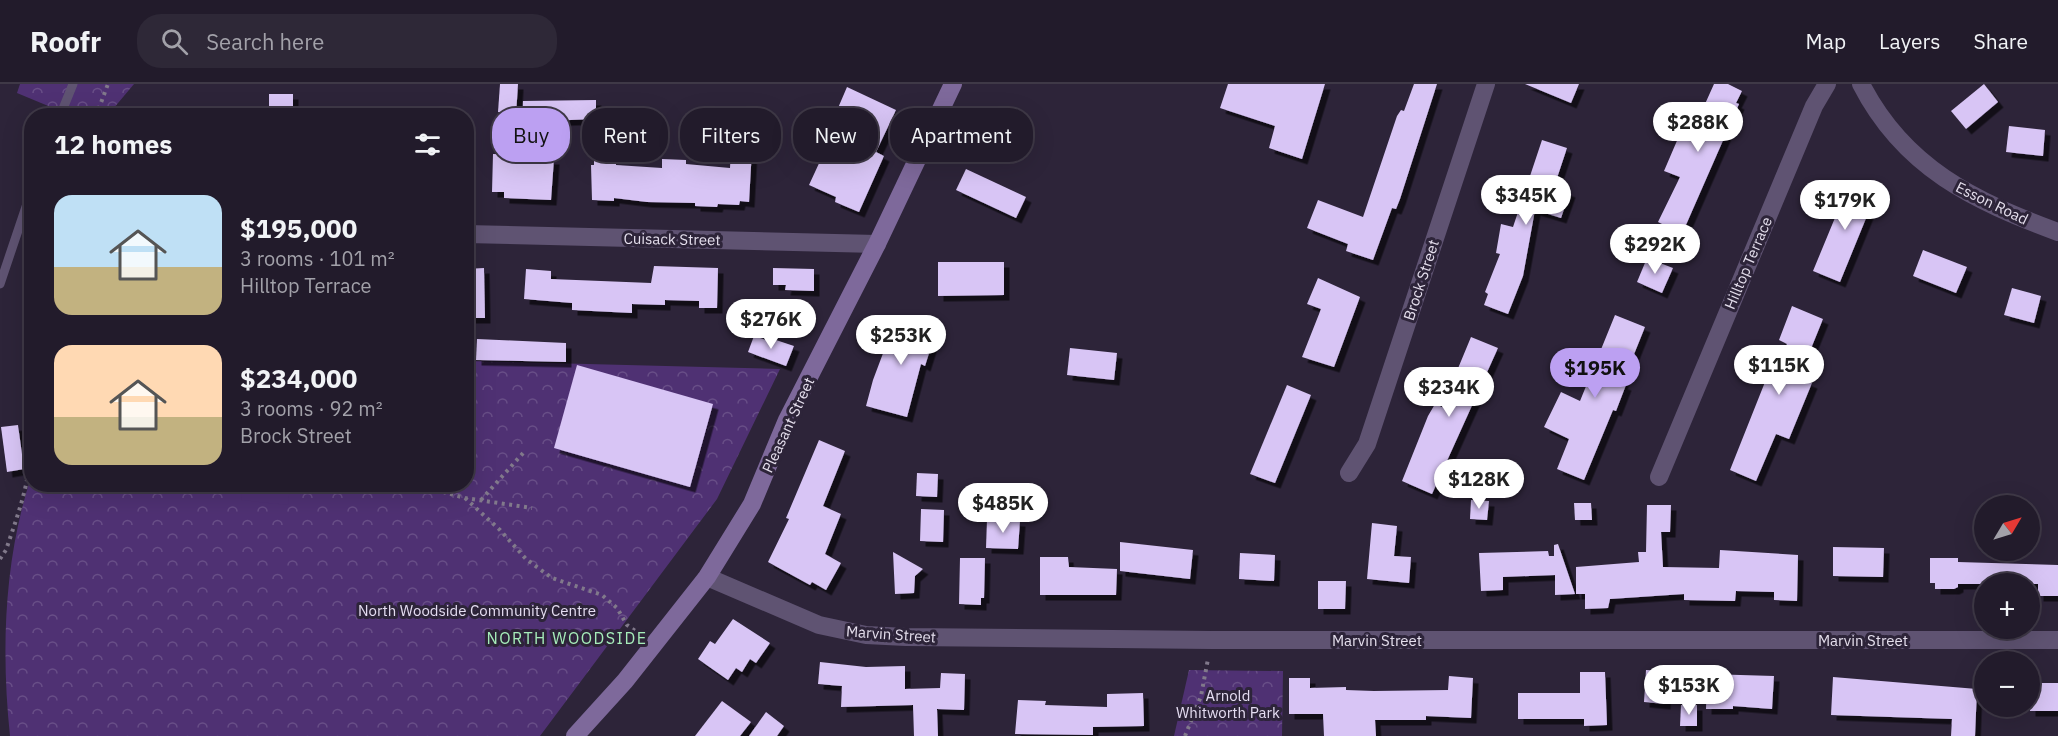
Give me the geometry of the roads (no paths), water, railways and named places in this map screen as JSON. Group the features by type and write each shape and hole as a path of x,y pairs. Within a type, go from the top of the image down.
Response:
{"main road":[{"name":"Pleasant Street","path":"575,736 708,577 752,504 787,420 877,244 953,84"}],"street":[{"name":"Brock Street","path":"1349,473 1367,444 1486,84"},
{"name":"Hilltop Terrace","path":"1659,477 1814,106 1827,84"},
{"name":"Esson Road","path":"1861,84 1872,104 1898,138 1929,169 1973,197 2003,212 2058,232"},
{"name":"Cuisack Street","path":"474,234 877,244"},
{"name":"Marvin Street","path":"708,577 819,625 866,635 1211,640 2058,640"}],"lane":[{"path":"63,108 73,84"},
{"path":"0,284 24,213"}],"district":[{"name":"NORTH WOODSIDE","path":"567,638"}],"park label":[{"name":"North Woodside Community Centre","path":"477,610"},
{"name":"Arnold Whitworth Park","path":"1228,704"}]}
